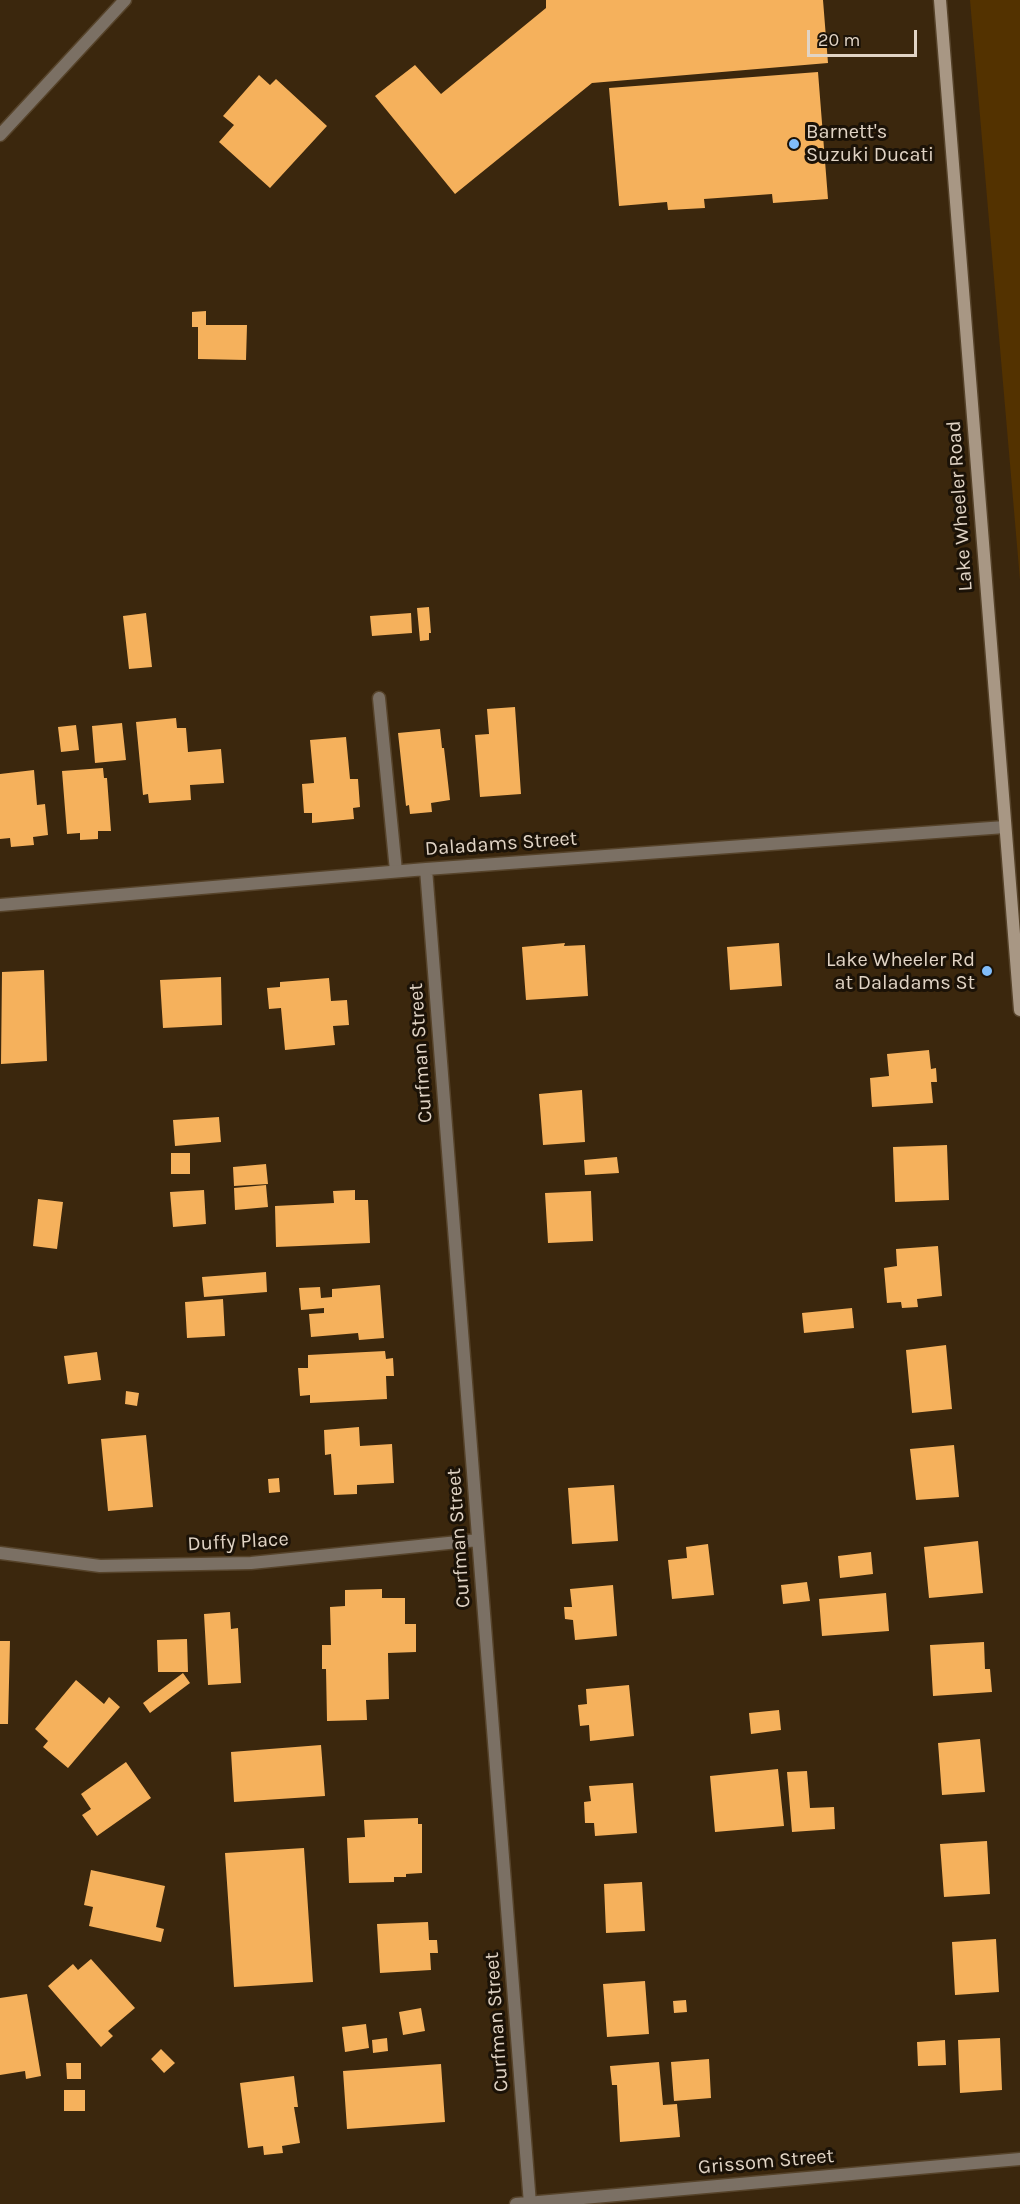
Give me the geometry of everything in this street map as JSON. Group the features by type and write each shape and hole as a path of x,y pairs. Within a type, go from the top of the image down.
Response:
{"main road":[{"name":"Lake Wheeler Road","path":"940,0 1020,1010"}],"street":[{"path":"0,135 125,0"},
{"path":"379,698 396,871"},
{"name":"Daladams Street","path":"0,905 396,871 1005,827"},
{"name":"Curfman Street","path":"426,869 530,2203"},
{"name":"Duffy Place","path":"0,1553 100,1566 251,1563 478,1540"},
{"name":"Grissom Street","path":"516,2204 1020,2160"}],"shaded area":[{"path":"970,0 1020,0 1020,580"}],"building":[{"path":"546,0 823,0 828,63 592,83 455,194 375,96 415,65 441,94 546,8"},
{"path":"818,72 828,199 773,203 772,194 704,199 705,208 668,210 667,202 619,206 609,88"},
{"path":"259,75 270,85 276,79 327,126 270,188 219,142 234,125 223,116"},
{"path":"206,311 206,325 247,325 246,360 198,359 198,327 192,327 192,312"},
{"path":"429,607 431,633 429,633 429,640 420,641 417,608"},
{"path":"146,613 152,667 129,669 123,616"},
{"path":"411,613 412,633 372,636 370,616"},
{"path":"515,707 521,794 480,797 475,735 489,734 487,709"},
{"path":"176,718 177,728 186,728 188,752 221,749 224,783 190,785 191,800 149,803 148,794 143,795 136,722"},
{"path":"122,723 126,760 95,763 92,726"},
{"path":"76,725 79,750 61,752 58,727"},
{"path":"440,729 450,800 431,803 432,812 410,814 409,805 406,806 398,733"},
{"path":"346,737 350,779 358,779 360,807 353,808 354,819 312,823 312,813 304,813 302,784 314,783 310,740"},
{"path":"103,768 104,778 107,778 111,831 98,831 98,839 80,840 80,833 67,834 62,771"},
{"path":"34,770 37,805 45,804 48,835 33,837 34,845 11,847 10,838 0,839 0,774"},
{"path":"565,943 564,946 585,945 588,996 526,1000 522,947"},
{"path":"779,943 782,986 730,990 727,947"},
{"path":"44,970 47,1061 1,1064 2,972"},
{"path":"221,977 222,1025 163,1028 160,980"},
{"path":"329,978 331,1001 347,1000 349,1025 333,1026 335,1045 285,1050 281,1008 269,1009 267,988 280,987 280,982"},
{"path":"929,1050 931,1069 936,1068 937,1082 931,1082 933,1103 872,1107 870,1078 889,1076 887,1054"},
{"path":"582,1090 585,1142 543,1145 539,1094"},
{"path":"219,1117 221,1142 175,1146 173,1120"},
{"path":"947,1145 949,1200 895,1202 893,1147"},
{"path":"171,1153 190,1153 190,1174 171,1174"},
{"path":"617,1157 619,1173 585,1175 584,1160"},
{"path":"266,1164 268,1184 234,1186 233,1167"},
{"path":"266,1185 268,1207 235,1210 234,1188"},
{"path":"204,1190 206,1224 173,1227 170,1192"},
{"path":"355,1190 355,1200 368,1200 370,1243 276,1247 275,1206 334,1203 333,1191"},
{"path":"591,1191 593,1241 548,1243 545,1193"},
{"path":"38,1199 63,1202 57,1249 33,1246"},
{"path":"938,1246 942,1296 917,1299 918,1307 902,1308 901,1302 887,1303 884,1268 897,1266 896,1249"},
{"path":"266,1272 267,1292 204,1297 202,1277"},
{"path":"380,1285 384,1338 359,1340 358,1333 311,1337 309,1314 324,1313 324,1308 301,1310 299,1288 320,1287 321,1298 332,1297 332,1289"},
{"path":"223,1299 225,1336 187,1338 185,1302"},
{"path":"852,1308 854,1328 804,1333 802,1313"},
{"path":"946,1345 952,1409 912,1413 906,1350"},
{"path":"385,1351 386,1359 393,1358 394,1376 386,1376 387,1399 310,1403 310,1395 300,1396 298,1368 308,1368 308,1355"},
{"path":"97,1352 101,1380 68,1384 64,1356"},
{"path":"126,1391 139,1393 137,1406 125,1404"},
{"path":"359,1427 360,1446 392,1444 394,1483 357,1485 357,1494 334,1495 331,1454 325,1455 324,1430"},
{"path":"146,1435 153,1507 108,1511 101,1439"},
{"path":"954,1445 959,1497 916,1500 910,1449"},
{"path":"279,1478 280,1492 269,1493 268,1479"},
{"path":"614,1485 618,1541 572,1544 568,1488"},
{"path":"978,1541 983,1593 929,1598 924,1547"},
{"path":"708,1544 714,1595 672,1599 668,1560 687,1558 686,1547"},
{"path":"871,1552 873,1574 840,1578 838,1556"},
{"path":"807,1582 810,1601 783,1604 781,1585"},
{"path":"613,1585 617,1636 575,1640 573,1620 565,1619 564,1607 572,1607 570,1589"},
{"path":"382,1589 382,1598 405,1598 405,1624 416,1624 416,1652 388,1653 389,1699 366,1700 367,1720 327,1721 326,1669 322,1669 322,1645 331,1645 330,1607 345,1606 345,1590"},
{"path":"886,1593 889,1631 822,1636 819,1599"},
{"path":"230,1612 231,1629 238,1628 241,1683 208,1685 204,1614"},
{"path":"187,1639 188,1672 158,1672 157,1640"},
{"path":"0,1641 10,1641 8,1724 0,1724"},
{"path":"984,1642 985,1669 990,1669 992,1692 933,1696 930,1645"},
{"path":"183,1673 190,1683 150,1713 143,1703"},
{"path":"76,1680 104,1704 109,1697 120,1707 68,1768 43,1747 48,1741 35,1729"},
{"path":"629,1685 634,1736 590,1741 589,1725 580,1726 578,1705 587,1704 586,1689"},
{"path":"779,1710 781,1730 751,1734 749,1713"},
{"path":"980,1739 985,1792 942,1795 938,1743"},
{"path":"321,1745 325,1796 234,1802 231,1752"},
{"path":"126,1762 151,1798 97,1836 82,1815 91,1809 81,1794"},
{"path":"778,1769 784,1826 715,1832 710,1776"},
{"path":"807,1771 810,1808 834,1807 835,1829 792,1832 787,1772"},
{"path":"633,1783 637,1833 595,1836 594,1823 585,1823 584,1802 591,1801 589,1786"},
{"path":"418,1818 418,1824 422,1824 422,1873 394,1877 394,1882 349,1883 347,1838 365,1837 364,1820"},
{"path":"987,1841 990,1894 944,1897 940,1844"},
{"path":"304,1848 313,1982 234,1987 225,1853"},
{"path":"91,1870 165,1886 156,1927 164,1929 161,1942 89,1926 93,1907 84,1905"},
{"path":"642,1882 645,1931 606,1933 604,1884"},
{"path":"428,1922 429,1940 437,1940 438,1953 430,1953 431,1970 380,1973 377,1924"},
{"path":"996,1939 999,1992 955,1995 952,1942"},
{"path":"91,1959 135,2008 108,2031 113,2036 101,2047 48,1986 73,1964 78,1970"},
{"path":"645,1981 649,2034 607,2037 603,1984"},
{"path":"27,1994 41,2076 26,2079 25,2071 0,2075 0,1998"},
{"path":"686,2000 687,2012 674,2013 673,2001"},
{"path":"421,2008 425,2031 403,2035 399,2012"},
{"path":"366,2024 369,2048 345,2052 342,2027"},
{"path":"387,2038 388,2051 373,2053 372,2040"},
{"path":"1000,2038 1002,2090 960,2093 958,2040"},
{"path":"945,2040 946,2065 918,2066 917,2042"},
{"path":"161,2049 175,2063 164,2073 151,2059"},
{"path":"709,2059 711,2098 674,2101 671,2062"},
{"path":"659,2062 663,2105 677,2104 680,2137 620,2142 617,2085 612,2085 610,2066"},
{"path":"66,2063 81,2063 81,2079 67,2079"},
{"path":"441,2064 445,2122 347,2129 343,2071"},
{"path":"294,2076 298,2107 294,2107 300,2143 282,2146 283,2153 264,2155 263,2146 248,2148 240,2083"},
{"path":"64,2090 85,2090 85,2111 64,2111"}],"place":[{"name":"Barnett's Suzuki Ducati","path":"794,144"},
{"name":"Lake Wheeler Rd at Daladams St","path":"987,971"}]}
